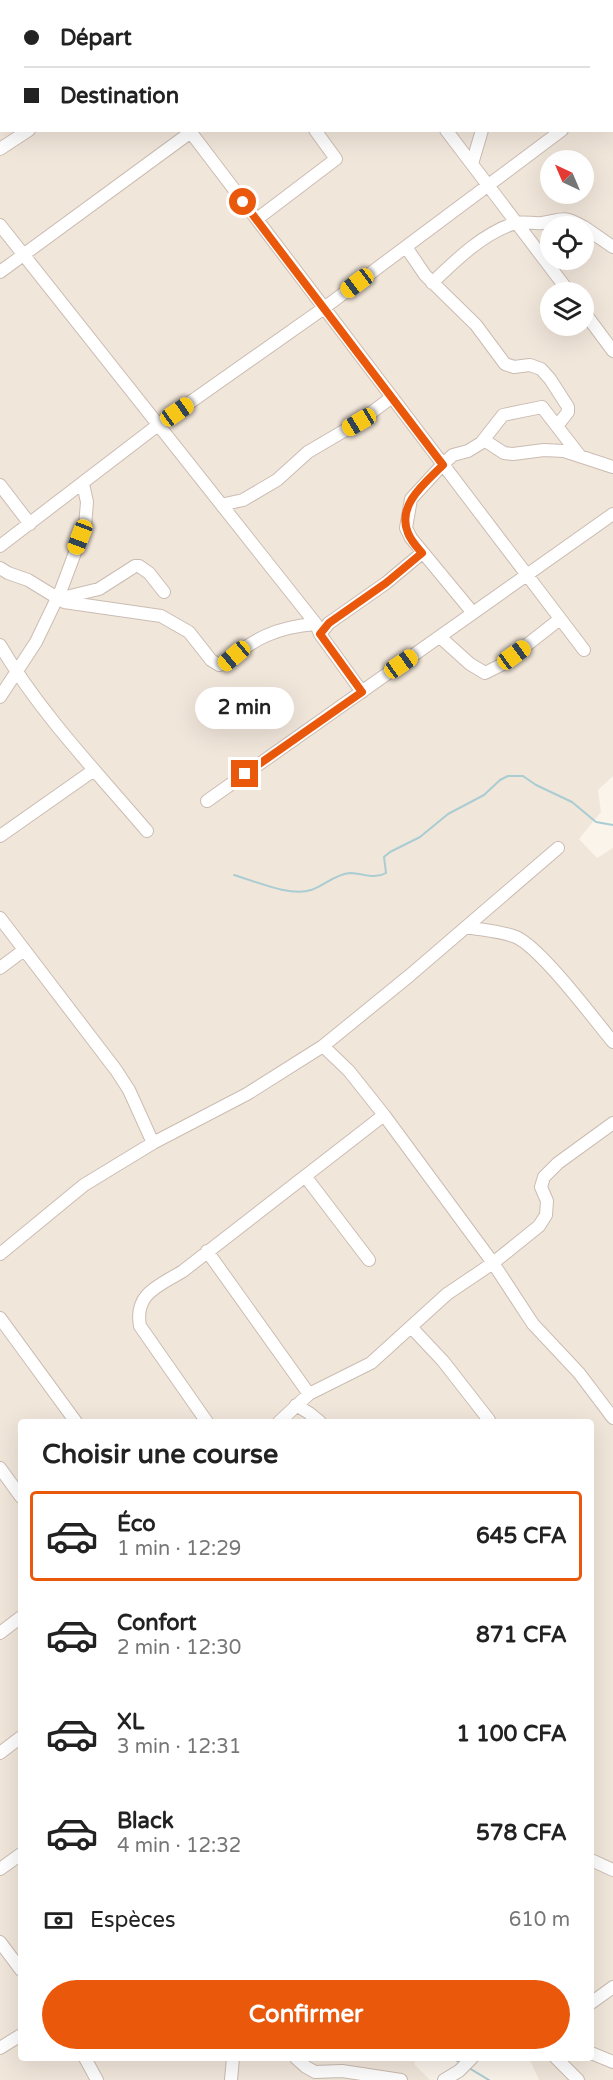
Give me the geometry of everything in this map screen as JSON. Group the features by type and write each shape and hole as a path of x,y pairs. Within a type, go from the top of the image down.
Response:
{"street":[{"path":"0,149 25,132"},
{"path":"0,272 189,132"},
{"path":"191,132 584,650"},
{"path":"256,219 336,159 316,132"},
{"path":"448,132 561,282"},
{"path":"472,164 481,132"},
{"path":"0,546 158,425 324,308 559,132"},
{"path":"432,283 471,247 516,223 540,223"},
{"path":"0,225 318,629 362,692"},
{"path":"594,234 613,247"},
{"path":"406,247 432,283 476,325 505,364 514,367 536,366 550,379 568,407 568,412 558,426"},
{"path":"594,325 613,351"},
{"path":"223,507 225,504 243,500 277,480 308,452 359,422 392,397"},
{"path":"473,613 422,553 408,532 408,507 411,499 453,455 475,447 484,440 503,415 539,407 545,410 580,456"},
{"path":"484,440 504,453 528,454 564,450 613,467"},
{"path":"0,697 61,600 85,526 87,508 83,484"},
{"path":"0,485 30,524"},
{"path":"207,801 613,514"},
{"path":"0,568 28,580 61,600 161,616 189,632 211,660 219,665 271,633 291,626 318,629 329,623 386,583 422,553"},
{"path":"61,600 99,589 135,566 149,573 164,592"},
{"path":"440,637 470,664 485,673 501,665 560,619"},
{"path":"0,645 16,672 50,717 147,831"},
{"path":"0,836 94,770"},
{"path":"0,1254 84,1185 153,1143 247,1094 323,1046 558,848"},
{"path":"0,918 116,1070 129,1090 153,1143"},
{"path":"466,927 515,936 525,943 543,960 613,1042"},
{"path":"0,968 24,950"},
{"path":"323,1046 349,1071 384,1115 493,1263 533,1324 579,1373 613,1418"},
{"path":"205,1419 140,1326 142,1300 148,1293 183,1271 384,1115"},
{"path":"282,1419 309,1394 371,1363 447,1294 493,1263 539,1226 546,1215 547,1201 541,1187 544,1177 558,1163 613,1123"},
{"path":"305,1176 369,1260"},
{"path":"207,1251 309,1394"},
{"path":"0,1318 74,1419"},
{"path":"411,1327 443,1361 488,1419"},
{"path":"296,1405 316,1419"},
{"path":"0,1468 18,1493"},
{"path":"0,1633 18,1619"},
{"path":"0,1753 18,1739"},
{"path":"0,1869 18,1856"},
{"path":"594,1861 613,1870"},
{"path":"0,1942 18,1966"},
{"path":"594,2000 613,1987"},
{"path":"0,2048 18,2037"},
{"path":"594,2054 613,2062"},
{"path":"87,2061 97,2080"},
{"path":"231,2080 233,2061"},
{"path":"299,2061 315,2072 342,2071 401,2080"},
{"path":"444,2080 459,2071 469,2061"},
{"path":"559,2061 578,2080"}],"shaded area":[{"path":"0,132 613,132 613,776 598,790 601,812 579,839 597,858 613,848 613,2080 539,2080 530,2061 594,2061 594,1419 18,1419 18,2061 414,2061 415,2065 430,2080 0,2080"}],"waterway":[{"path":"234,875 283,890 303,892 345,874 382,875 386,873 384,857 390,852 420,837 448,814 484,795 500,780 508,776 523,776 536,785 572,802 596,822 613,825"},
{"path":"457,2061 462,2064"},
{"path":"469,2068 489,2080"}],"route":[{"path":"243,202 443,465 416,492 408,507 406,528 422,553 386,583 329,623 320,634 362,692 245,774"}]}
